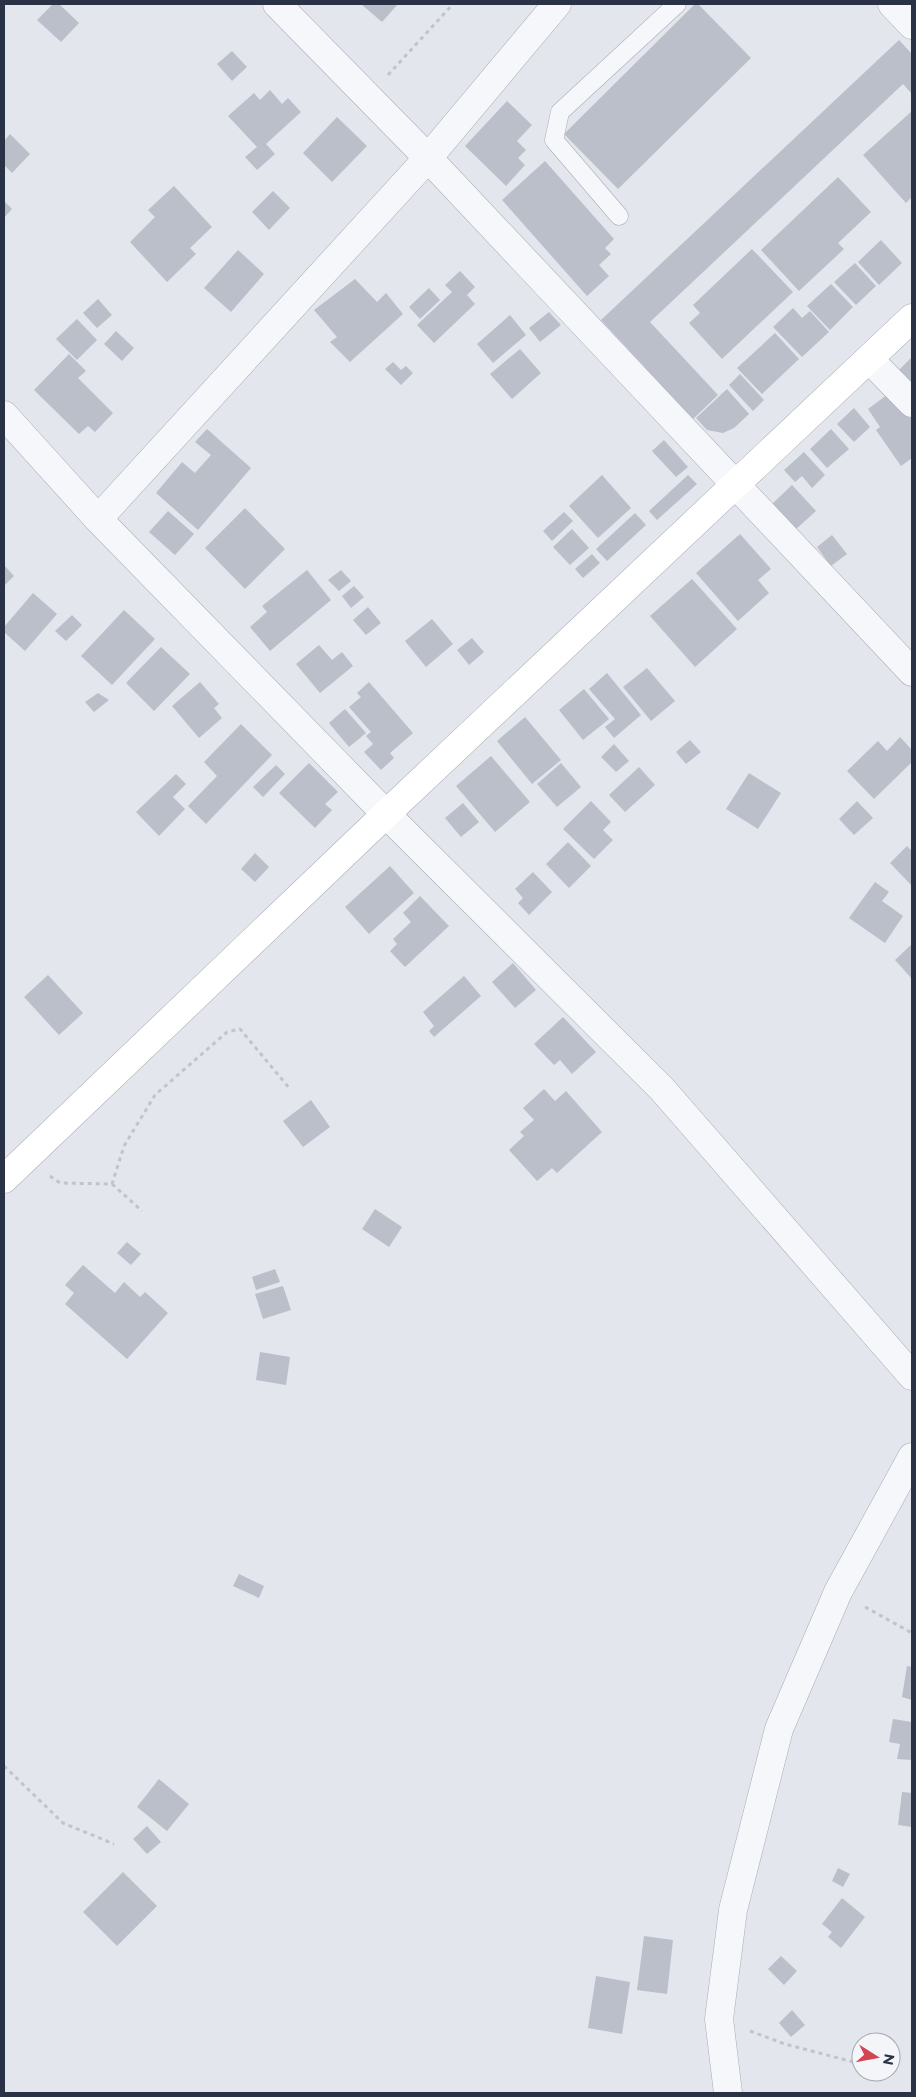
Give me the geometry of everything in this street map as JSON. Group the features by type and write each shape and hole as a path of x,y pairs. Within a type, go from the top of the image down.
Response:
{"main road":[{"path":"4,1179 734,484 870,360 912,318"}],"street":[{"path":"277,4 367,98 428,158 912,672"},
{"path":"98,519 428,158 557,4"},
{"path":"892,4 912,25"},
{"path":"870,360 912,403"},
{"path":"4,415 98,519 386,814 662,1089 912,1376"},
{"path":"728,2093 719,2019 733,1910 779,1729 838,1592 912,1457"}],"lane":[{"path":"619,216 554,140 560,112 677,4"}],"path":[{"path":"367,98 453,4"},
{"path":"112,1184 124,1146 155,1095 227,1032 240,1029 290,1089"},
{"path":"24,1160 60,1183 112,1184 142,1211"},
{"path":"838,1592 912,1633"},
{"path":"4,1766 63,1823 114,1844"},
{"path":"719,2019 785,2044 851,2061"}],"building":[{"path":"53,4 59,4 79,23 61,42 37,20"},
{"path":"361,4 398,4 382,22"},
{"path":"695,4 698,4 751,58 618,189 564,134"},
{"path":"899,40 912,54 912,94 903,84 650,322 718,395 693,419 601,320"},
{"path":"232,51 247,67 232,81 217,64"},
{"path":"270,90 282,104 288,98 301,112 266,144 275,154 257,170 245,157 257,147 228,116 254,93 260,100"},
{"path":"507,101 532,125 517,141 526,150 518,158 525,165 506,186 465,146"},
{"path":"912,111 912,197 906,203 863,155"},
{"path":"337,117 367,146 332,182 303,153"},
{"path":"10,134 30,154 12,173 4,165 4,141"},
{"path":"545,161 614,239 605,248 611,254 599,265 609,276 587,296 502,200"},
{"path":"838,177 871,212 838,243 844,249 799,291 761,250"},
{"path":"174,186 212,227 190,248 196,254 167,282 130,242 155,217 148,210"},
{"path":"273,191 290,208 269,230 252,212"},
{"path":"4,201 12,209 4,218"},
{"path":"881,240 902,263 879,285 858,262"},
{"path":"752,249 793,292 722,359 689,323 700,313 693,305"},
{"path":"238,250 264,274 231,312 204,288"},
{"path":"855,263 876,286 856,305 834,282"},
{"path":"460,271 475,287 467,295 475,304 434,343 417,325 452,292 445,285"},
{"path":"355,279 377,302 386,293 403,314 350,362 330,342 337,337 314,310"},
{"path":"831,284 853,307 830,330 807,306"},
{"path":"429,288 440,300 420,319 409,307"},
{"path":"98,299 112,315 97,328 83,313"},
{"path":"793,308 802,318 810,311 829,332 802,357 773,327"},
{"path":"549,312 561,325 540,342 529,328"},
{"path":"510,315 526,335 493,363 477,344"},
{"path":"77,319 97,340 77,360 56,339"},
{"path":"116,331 134,348 122,361 104,344"},
{"path":"775,333 799,359 762,394 737,368"},
{"path":"520,349 541,373 512,399 490,374"},
{"path":"69,354 86,371 78,378 113,413 95,432 88,426 79,434 34,390"},
{"path":"912,357 912,395 894,375"},
{"path":"393,362 401,370 406,366 413,373 401,385 385,369"},
{"path":"740,374 764,400 753,411 729,385"},
{"path":"727,389 749,414 734,428 723,433 707,430 696,418"},
{"path":"892,391 912,419 912,458 901,466 876,430 880,427 868,409"},
{"path":"854,408 870,427 854,442 837,424"},
{"path":"207,429 251,468 198,530 156,493 182,462 195,473 211,455 195,442"},
{"path":"831,429 849,449 827,468 810,449"},
{"path":"664,440 688,467 676,477 652,451"},
{"path":"804,452 825,475 812,488 802,476 795,482 784,470"},
{"path":"602,475 631,508 598,538 569,506"},
{"path":"688,475 697,484 657,520 649,511"},
{"path":"792,485 816,511 795,530 771,505"},
{"path":"245,508 285,549 245,589 205,548"},
{"path":"168,511 194,534 175,555 149,532"},
{"path":"564,512 573,521 552,541 543,531"},
{"path":"635,513 646,525 607,561 596,549"},
{"path":"572,529 589,548 570,565 553,547"},
{"path":"740,534 771,569 758,580 769,593 738,621 696,573"},
{"path":"832,535 847,554 831,566 817,547"},
{"path":"592,554 600,563 583,578 575,569"},
{"path":"4,565 14,576 4,586"},
{"path":"307,570 331,600 270,651 250,627 267,612 262,606"},
{"path":"341,570 351,581 339,591 328,580"},
{"path":"692,579 737,629 695,667 650,616"},
{"path":"354,586 364,597 351,608 342,596"},
{"path":"33,593 57,614 25,651 4,632 4,627"},
{"path":"368,607 381,623 366,635 353,620"},
{"path":"124,610 155,639 112,685 81,656"},
{"path":"72,615 82,625 66,641 55,631"},
{"path":"432,619 453,644 426,667 405,641"},
{"path":"472,638 484,652 469,665 457,650"},
{"path":"319,645 332,660 342,652 353,666 320,693 296,664"},
{"path":"161,647 190,674 154,711 126,683"},
{"path":"647,668 675,701 651,721 623,687"},
{"path":"607,673 641,715 614,738 605,727 615,719 589,689"},
{"path":"200,682 219,704 214,708 222,718 199,738 172,706"},
{"path":"369,682 413,733 390,753 394,758 381,770 364,752 373,744 366,736 371,732 349,707 361,697 357,693"},
{"path":"584,689 609,719 583,740 559,710"},
{"path":"98,693 109,700 94,712 85,702"},
{"path":"345,709 366,733 349,747 329,723"},
{"path":"525,717 561,760 532,784 497,741"},
{"path":"241,724 272,755 206,824 188,806 217,776 204,762"},
{"path":"900,737 912,750 912,762 874,799 847,771 878,741 887,751"},
{"path":"690,740 701,752 686,764 676,752"},
{"path":"614,744 629,761 616,772 601,757"},
{"path":"491,756 530,802 495,832 456,786"},
{"path":"309,763 338,792 325,804 332,810 315,828 279,793"},
{"path":"561,763 581,787 557,807 537,784"},
{"path":"276,765 285,774 263,797 253,787"},
{"path":"639,767 655,785 625,812 609,795"},
{"path":"749,773 781,793 758,829 726,809"},
{"path":"176,774 186,784 173,797 185,809 159,836 136,812"},
{"path":"591,801 611,822 603,830 613,840 594,859 563,829"},
{"path":"857,801 873,818 854,835 839,819"},
{"path":"463,803 479,822 461,837 445,818"},
{"path":"568,842 591,866 569,888 546,864"},
{"path":"907,846 912,851 912,886 890,863"},
{"path":"255,853 269,867 255,882 241,869"},
{"path":"390,866 414,893 369,934 345,907"},
{"path":"533,872 552,892 529,915 518,903 523,898 515,889"},
{"path":"875,882 889,892 882,901 903,916 885,943 849,918"},
{"path":"420,896 449,926 405,967 390,951 397,944 393,939 411,922 403,913"},
{"path":"912,944 912,979 895,960"},
{"path":"513,963 536,990 515,1008 492,982"},
{"path":"48,975 83,1013 59,1035 24,997"},
{"path":"464,976 481,996 434,1037 429,1031 434,1026 423,1012"},
{"path":"563,1017 596,1052 572,1074 560,1060 554,1065 534,1044"},
{"path":"544,1089 555,1101 566,1091 602,1132 557,1173 552,1168 537,1181 509,1150 524,1136 520,1132 534,1120 523,1108"},
{"path":"311,1100 330,1127 303,1147 283,1121"},
{"path":"375,1209 402,1227 389,1247 362,1229"},
{"path":"127,1242 141,1254 131,1265 117,1253"},
{"path":"83,1265 115,1293 124,1282 140,1297 145,1292 168,1313 127,1359 65,1304 74,1293 65,1285"},
{"path":"275,1269 280,1282 256,1290 252,1277"},
{"path":"283,1286 291,1310 263,1319 255,1294"},
{"path":"260,1352 290,1357 286,1385 256,1380"},
{"path":"239,1574 264,1586 259,1598 233,1586"},
{"path":"907,1666 912,1667 912,1700 902,1697"},
{"path":"893,1719 912,1722 912,1760 897,1759 900,1744 889,1742"},
{"path":"159,1779 189,1804 167,1831 137,1807"},
{"path":"902,1792 912,1793 912,1827 898,1825"},
{"path":"147,1826 161,1842 147,1854 133,1839"},
{"path":"838,1868 850,1874 843,1887 832,1881"},
{"path":"123,1872 157,1906 117,1946 83,1912"},
{"path":"842,1898 865,1917 841,1948 828,1937 832,1932 822,1924"},
{"path":"644,1936 673,1940 667,1994 637,1990"},
{"path":"781,1956 797,1971 784,1985 768,1969"},
{"path":"596,1976 630,1982 622,2034 588,2028"},
{"path":"792,2010 805,2025 791,2037 779,2023"}]}
